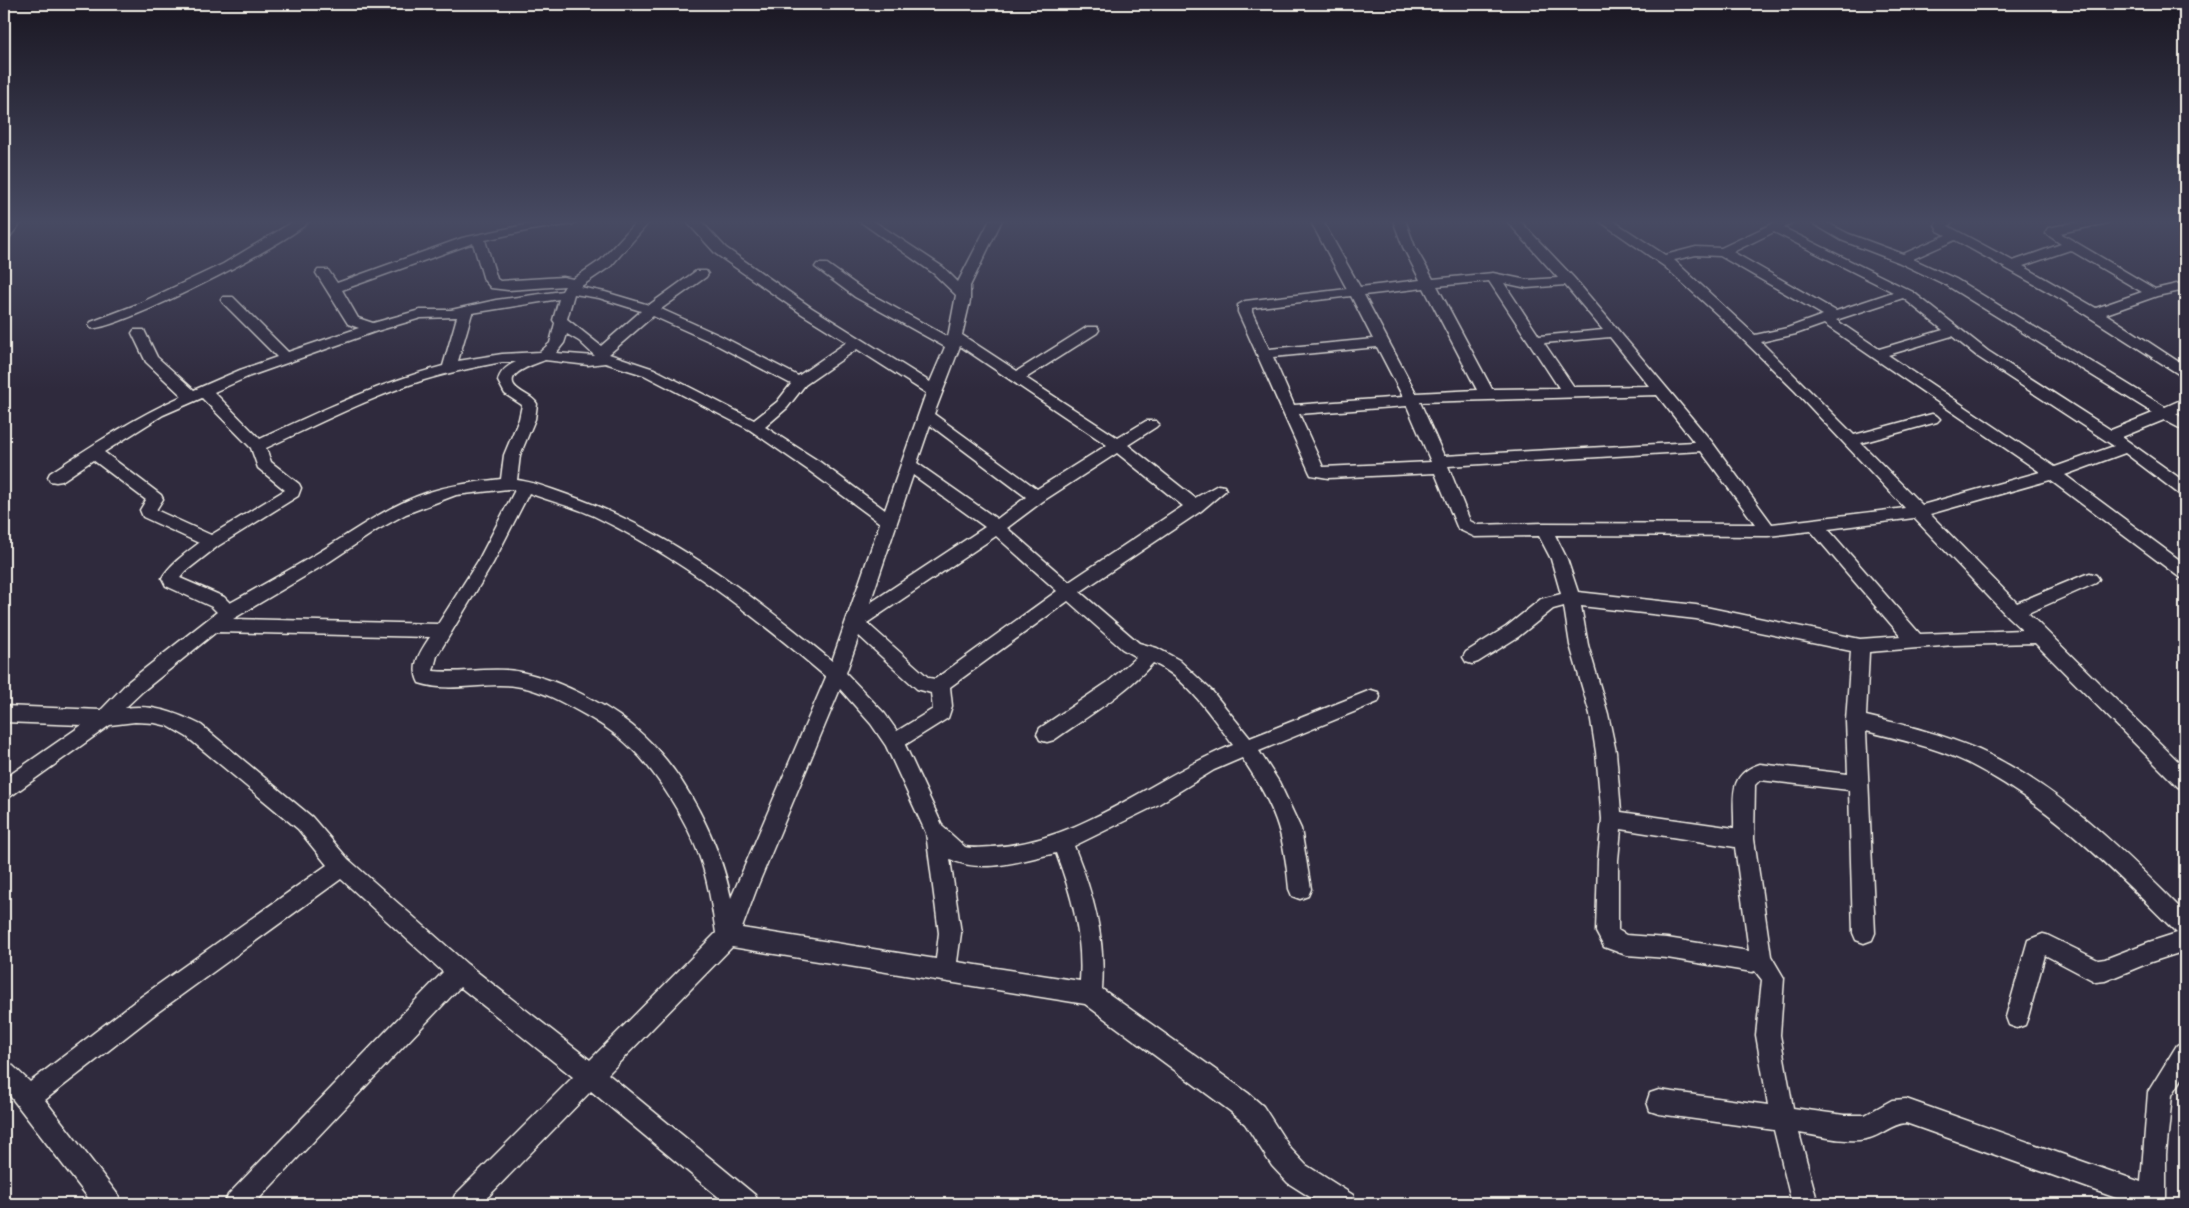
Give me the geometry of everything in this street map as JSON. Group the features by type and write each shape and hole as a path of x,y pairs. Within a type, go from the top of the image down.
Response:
{"street":[{"path":"96,326 143,307 208,276"},
{"path":"325,276 334,288 353,321 372,328"},
{"path":"334,288 365,276"},
{"path":"490,276 496,285 508,286 563,281 571,283 560,320 562,323 559,339 555,346 543,356 527,361 511,371 506,377 506,386 509,390 530,404 527,419 518,435 512,455 517,485 485,563 425,663 424,674 426,678 515,678 555,690 601,715 643,746 682,800 708,853 719,888 728,936"},
{"path":"570,290 590,276"},
{"path":"258,446 348,404 418,377 449,368 502,358 543,356 588,361 604,356 651,310 699,276"},
{"path":"758,276 934,391"},
{"path":"834,276 860,294 954,341 1016,378 1118,445 1195,507"},
{"path":"945,276 962,293"},
{"path":"464,1204 728,936 747,885 836,676 927,416 934,391 954,341 967,276"},
{"path":"1347,276 1412,400 1440,464 1462,522 1468,528 1475,531 1544,529 1768,530 1918,512 2052,474 2127,447"},
{"path":"1424,276 1487,394"},
{"path":"1564,276 1708,446 1768,530"},
{"path":"1682,276 1752,340 2014,612 2185,781"},
{"path":"1763,276 1829,317 1876,354 2052,474 2144,540 2185,573"},
{"path":"1871,276 1904,293 1983,354 2127,447 2185,490"},
{"path":"1938,276 1959,287 2185,426"},
{"path":"2033,276 2095,313 2185,372"},
{"path":"2125,276 2153,293"},
{"path":"1493,277 1570,393"},
{"path":"1568,281 1528,284 1493,277 1427,282 1412,286 1245,305 1245,312 1315,468 1320,472 1708,446"},
{"path":"2095,313 2153,293 2181,288"},
{"path":"56,478 93,452 158,412 286,358 372,328 420,314 451,314 570,290 620,298 651,310 799,382"},
{"path":"1752,340 1790,331 1904,293"},
{"path":"228,300 286,358"},
{"path":"449,368 466,311"},
{"path":"562,323 604,356 649,372 755,427 814,466 889,521"},
{"path":"1016,378 1092,330"},
{"path":"1876,354 1954,331"},
{"path":"139,333 151,359 197,394 258,446 264,464 290,484 292,492 212,542 180,567 171,578 172,582 218,602 228,612"},
{"path":"1536,340 1613,334"},
{"path":"755,427 782,405 799,382 857,342"},
{"path":"1264,354 1381,342"},
{"path":"1289,410 1487,394 1660,390"},
{"path":"2110,436 2166,413 2185,403"},
{"path":"927,416 1037,497"},
{"path":"1850,441 1932,419"},
{"path":"855,622 996,528 1037,497 1151,424"},
{"path":"93,452 155,499 148,510 149,513 212,542"},
{"path":"909,465 996,528 1130,646 1163,658 1201,692 1246,747 1274,795 1290,827 1297,858 1300,889"},
{"path":"4,790 106,718 115,706 136,686 228,612 323,558 371,526 400,510 456,490 517,485 599,512 660,546 720,583 786,633 847,684 878,719 894,742 936,833 950,933 946,972"},
{"path":"855,622 924,684 939,687 1069,591 1218,490"},
{"path":"1815,524 1916,641"},
{"path":"1544,529 1559,559 1571,598 1579,645 1599,714 1606,752 1612,819 1608,860 1607,932 1612,940 1626,945 1667,948 1752,962 1759,958"},
{"path":"2014,612 2090,580"},
{"path":"1472,657 1512,632 1547,604 1571,598 1696,612 1860,646 1954,638 2038,636"},
{"path":"212,625 444,630"},
{"path":"1860,646 1856,721 1864,933"},
{"path":"1047,734 1119,684 1134,672 1150,653"},
{"path":"894,742 941,713 943,706 939,687"},
{"path":"936,833 958,853 968,857 1006,855 1062,842 1150,799 1207,764 1371,697"},
{"path":"4,714 106,718 135,714 155,715 173,720 194,731 305,823 341,866 459,972 590,1075 746,1204"},
{"path":"1856,721 1937,743 1978,761 2030,790 2081,829 2185,927"},
{"path":"1805,1204 1783,1119 1768,1035 1772,978 1759,958 1760,953 1744,839 1745,783 1748,777 1760,772 1858,783"},
{"path":"1612,819 1744,839"},
{"path":"1062,842 1083,899 1090,929 1092,960 1090,994"},
{"path":"28,1098 150,1004 311,890 341,866"},
{"path":"728,936 1090,994 1239,1102 1254,1116 1282,1157 1297,1174 1344,1204"},
{"path":"2017,1017 2036,947 2039,945 2047,945 2096,971 2105,970 2149,952 2185,941"},
{"path":"237,1204 459,972"},
{"path":"1659,1102 1844,1127 1866,1127 1882,1120 1892,1112 1906,1112 2154,1201 2154,1154 2160,1092 2185,1054"},
{"path":"4,1073 17,1084 108,1204"}]}
